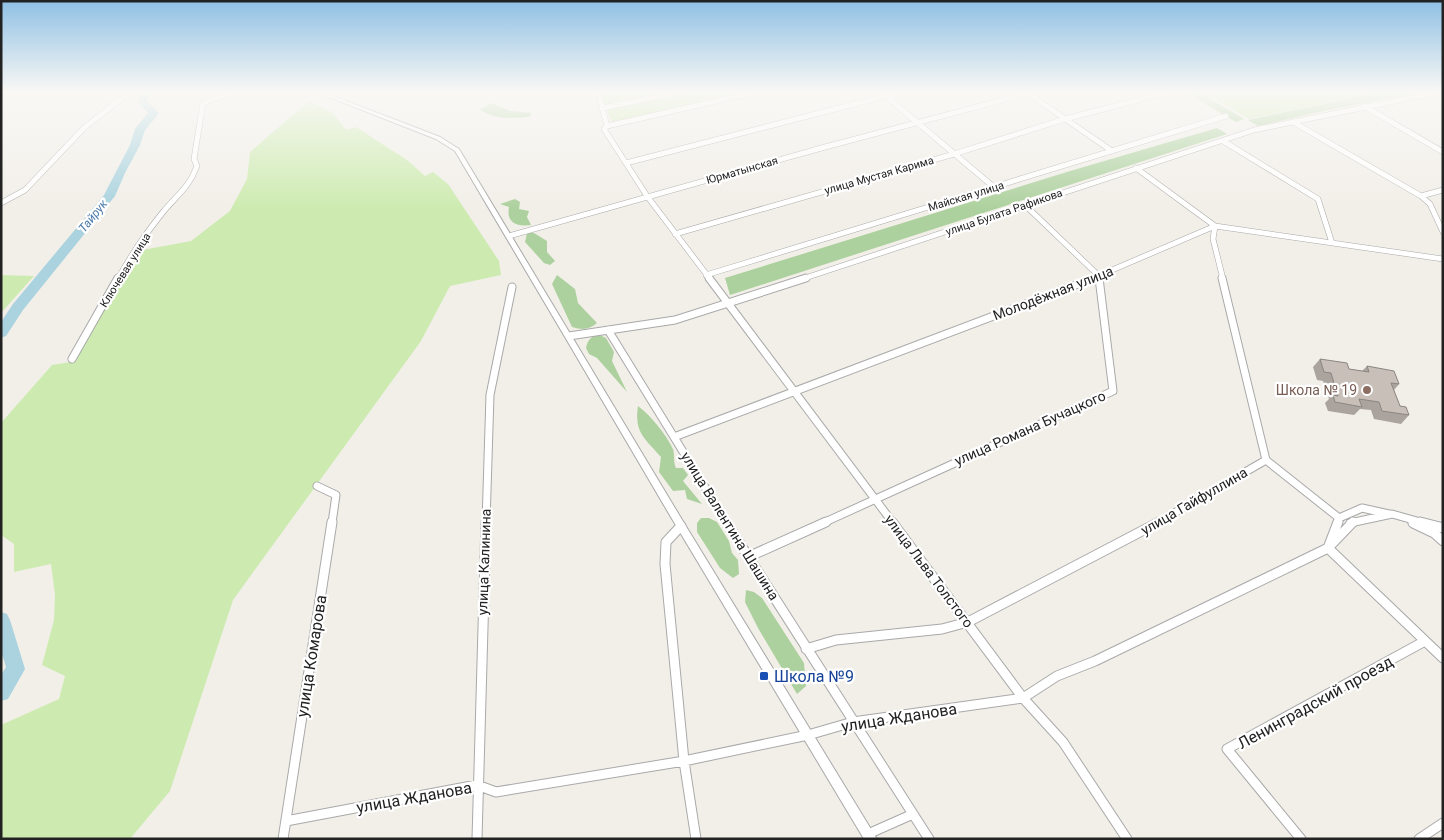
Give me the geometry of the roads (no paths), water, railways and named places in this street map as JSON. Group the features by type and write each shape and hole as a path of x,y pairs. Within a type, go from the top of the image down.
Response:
{"street":[{"path":"1,203 15,199 45,171 81,131"},
{"name":"Ключевая улица","path":"72,359 135,250 164,211 192,182 197,166 194,159 198,131"},
{"path":"420,131 438,138 457,150 680,526 870,836 913,814"},
{"name":"улица Льва Толстого","path":"605,131 647,196 968,622 1022,698 1042,716 1063,742 1127,839"},
{"path":"626,163 749,131"},
{"name":"Юрматынская","path":"509,236 885,131"},
{"path":"929,131 995,188"},
{"name":"улица Мустая Карима","path":"675,234 1028,131"},
{"path":"1082,131 1112,151"},
{"name":"Майская улица","path":"706,275 1176,131"},
{"name":"улица Булата Рафикова","path":"569,336 589,331 675,320 1251,131"},
{"path":"1309,131 1421,196 1430,204 1443,232"},
{"path":"1407,131 1443,152"},
{"path":"1223,141 1318,199 1332,243"},
{"path":"1136,168 1215,226 1443,258"},
{"path":"1421,196 1443,190"},
{"path":"1025,205 1099,276"},
{"path":"1215,226 1213,239 1266,460 1338,518"},
{"name":"Молодёжная улица","path":"674,437 1099,276 1215,226"},
{"name":"улица Романа Бучацкого","path":"748,557 1113,391 1099,276"},
{"name":"улица Калинина","path":"477,839 477,785 490,394 512,287"},
{"name":"улица Валентина Шашина","path":"608,330 806,649 929,839"},
{"name":"улица Гайфуллина","path":"806,649 836,640 942,629 968,622 1141,532 1266,460"},
{"name":"улица Комарова","path":"283,839 336,495 318,486"},
{"path":"1443,541 1434,533 1392,514 1362,508 1338,518 1328,548 1443,658"},
{"name":"улица Жданова","path":"286,821 477,785 496,792 684,761 808,735 853,722 1022,698 1040,684 1068,669 1094,661 1328,548 1351,522 1392,514 1443,528"},
{"path":"680,526 666,542 665,564 684,761 696,839"},
{"name":"Ленинградский проезд","path":"1300,839 1227,749 1237,746 1425,642"},
{"path":"1418,839 1443,823"}],"waterway":[{"name":"Тайрук","path":"1,333 18,307 109,196 119,173 135,145 139,131"},
{"name":"Тайрук","path":"1,620 16,669 1,692"}],"place":[{"name":"Школа № 19","path":"1367,390"},
{"name":"Школа №9","path":"764,676"}]}
